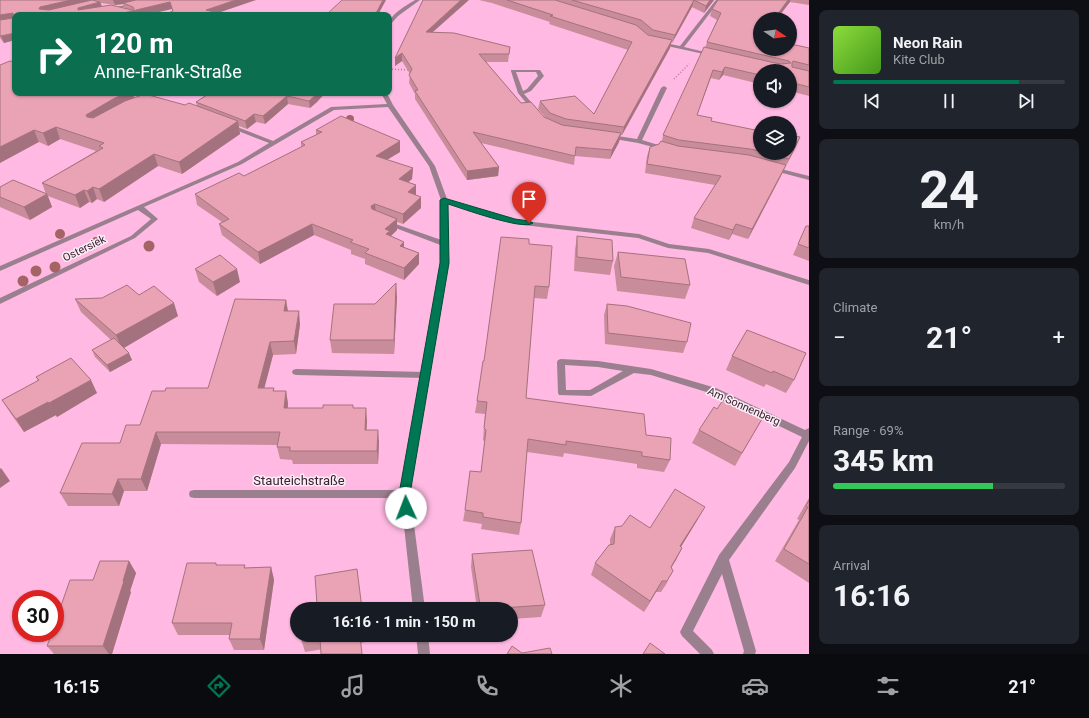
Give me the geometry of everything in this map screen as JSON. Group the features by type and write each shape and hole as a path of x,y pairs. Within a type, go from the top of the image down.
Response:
{"street":[{"path":"106,8 114,8 156,0"},
{"path":"392,21 396,16 418,0"},
{"path":"681,48 718,0"},
{"path":"114,8 124,12"},
{"path":"655,42 716,56"},
{"path":"521,93 529,90 541,76 538,71 513,71 521,93 541,118"},
{"path":"639,141 664,88"},
{"path":"386,96 390,105 432,166 444,200 444,263 405,494 418,602"},
{"name":"Ostersiek","path":"0,269 240,162 333,108 390,105"},
{"path":"223,123 274,142"},
{"path":"601,136 639,141 675,152"},
{"path":"767,167 809,178"},
{"path":"444,200 514,222 639,236 668,246 709,251 809,283"},
{"name":"Ostersiek","path":"0,300 133,237 155,219 139,207"},
{"path":"382,221 444,244"},
{"name":"Am Sonnenberg","path":"633,369 591,393 562,393 561,362 598,364 633,369 650,372 716,391 808,433 792,465 723,559 686,632 708,654"},
{"path":"296,372 426,374"},
{"name":"Stauteichstraße","path":"194,494 405,494"},
{"path":"723,559 750,651 749,654"},
{"path":"423,642 424,654"}],"path":[{"path":"664,88 701,52"},
{"path":"392,69 412,70"}],"building":[{"path":"0,0 71,0 40,7 39,9 49,10 92,0 100,2 78,8 78,10 111,5 132,10 134,9 133,7 123,3 136,0 236,0 206,10 214,12 171,12 173,11 170,2 128,12 12,12 0,15"},
{"path":"342,0 383,0 377,12 329,12"},
{"path":"423,0 461,0 426,32 454,33 510,47 509,54 479,54 521,103 531,102 544,117 562,125 621,133 612,150 576,147 575,156 473,132 499,167 467,171 415,91 418,90 409,75 412,69 402,53 395,58"},
{"path":"507,0 555,0 636,25 648,35 672,40 624,127 566,119 550,113 540,101 575,96 594,114 632,42 550,16 553,15"},
{"path":"572,0 694,0 675,35 653,30 641,20"},
{"path":"694,0 710,0 706,6"},
{"path":"718,0 788,0 779,12 753,12 753,53 707,42 721,13 712,9"},
{"path":"12,18 12,34 0,35 0,20"},
{"path":"797,45 809,48 809,65 793,61 792,64 780,64 791,63 789,61 767,56 797,56"},
{"path":"704,47 780,64 753,64 753,73 725,67 722,72 713,70 697,115 712,118 711,121 753,130 753,150 679,140 663,135"},
{"path":"12,61 12,96 120,96 86,115 87,117 93,118 125,101 139,96 152,96 185,105 189,103 238,121 179,162 154,154 99,189 93,187 87,191 84,190 75,195 42,183 103,148 99,146 104,143 56,127 43,133 34,130 0,147 0,65"},
{"path":"797,68 809,71 809,87 797,84"},
{"path":"205,96 287,96 263,116 254,114 245,121 196,102"},
{"path":"287,96 315,96 309,101"},
{"path":"341,116 400,141 376,156 413,168 399,179 416,185 408,192 421,197 403,214 375,204 371,206 372,209 397,219 385,229 390,231 386,234 404,242 400,246 419,253 404,268 365,253 369,249 350,242 353,240 312,224 258,252 219,224 229,219 195,194 239,173 244,176 305,145 301,142 322,132 316,130"},
{"path":"661,141 678,146 749,155 753,156 753,160 768,160 786,165 752,229 736,224 733,230 694,218 721,176 647,164 650,147 659,144"},
{"path":"13,180 47,194 24,207 0,197 0,187"},
{"path":"806,226 809,226 809,248 798,244"},
{"path":"577,236 612,240 613,261 577,257"},
{"path":"501,237 529,239 529,244 552,246 549,287 535,286 526,398 644,414 646,435 671,438 670,460 642,456 642,452 566,441 566,445 528,439 521,523 483,517 483,513 465,510 470,471 481,472 486,430 484,428 487,402 477,401"},
{"path":"618,252 685,259 690,285 621,277"},
{"path":"220,255 237,269 213,282 195,269"},
{"path":"396,283 394,340 330,340 334,304 375,304"},
{"path":"127,285 139,295 154,286 174,303 116,335 75,299 102,298"},
{"path":"235,299 286,300 284,311 299,311 294,341 270,342 258,388 274,388 273,391 286,391 284,408 323,408 323,405 353,405 353,408 366,408 365,430 378,430 377,451 290,451 290,447 277,447 280,432 156,432 141,479 118,479 112,494 60,493 82,443 120,443 126,425 140,425 152,391 165,391 166,388 208,388"},
{"path":"607,304 627,306 691,323 687,342 608,333"},
{"path":"747,330 806,353 794,380 773,371 772,373 732,356"},
{"path":"114,338 129,353 107,365 92,350"},
{"path":"71,358 91,380 16,419 2,400 39,380 36,377"},
{"path":"723,400 762,419 742,453 699,430 714,407 717,409"},
{"path":"675,489 705,507 680,546 682,548 671,567 673,571 667,581 662,581 650,601 595,563 609,545 614,544 615,527 622,526 630,515 650,528"},
{"path":"809,500 809,564 784,549 808,507 806,506"},
{"path":"532,550 545,605 518,607 518,602 480,602 472,554"},
{"path":"100,561 129,561 103,646 47,646 49,642 64,642 64,597 70,580 93,580"},
{"path":"187,563 245,565 244,568 271,567 260,639 229,639 232,623 172,623"},
{"path":"357,569 361,602 317,602 315,576"},
{"path":"320,642 361,642 362,654 321,654"},
{"path":"650,643 665,654 643,654"},
{"path":"512,646 522,653 550,648 552,654 507,654"}],"route":[{"path":"406,508 405,494 444,263 444,200 514,222 529,223"}]}
